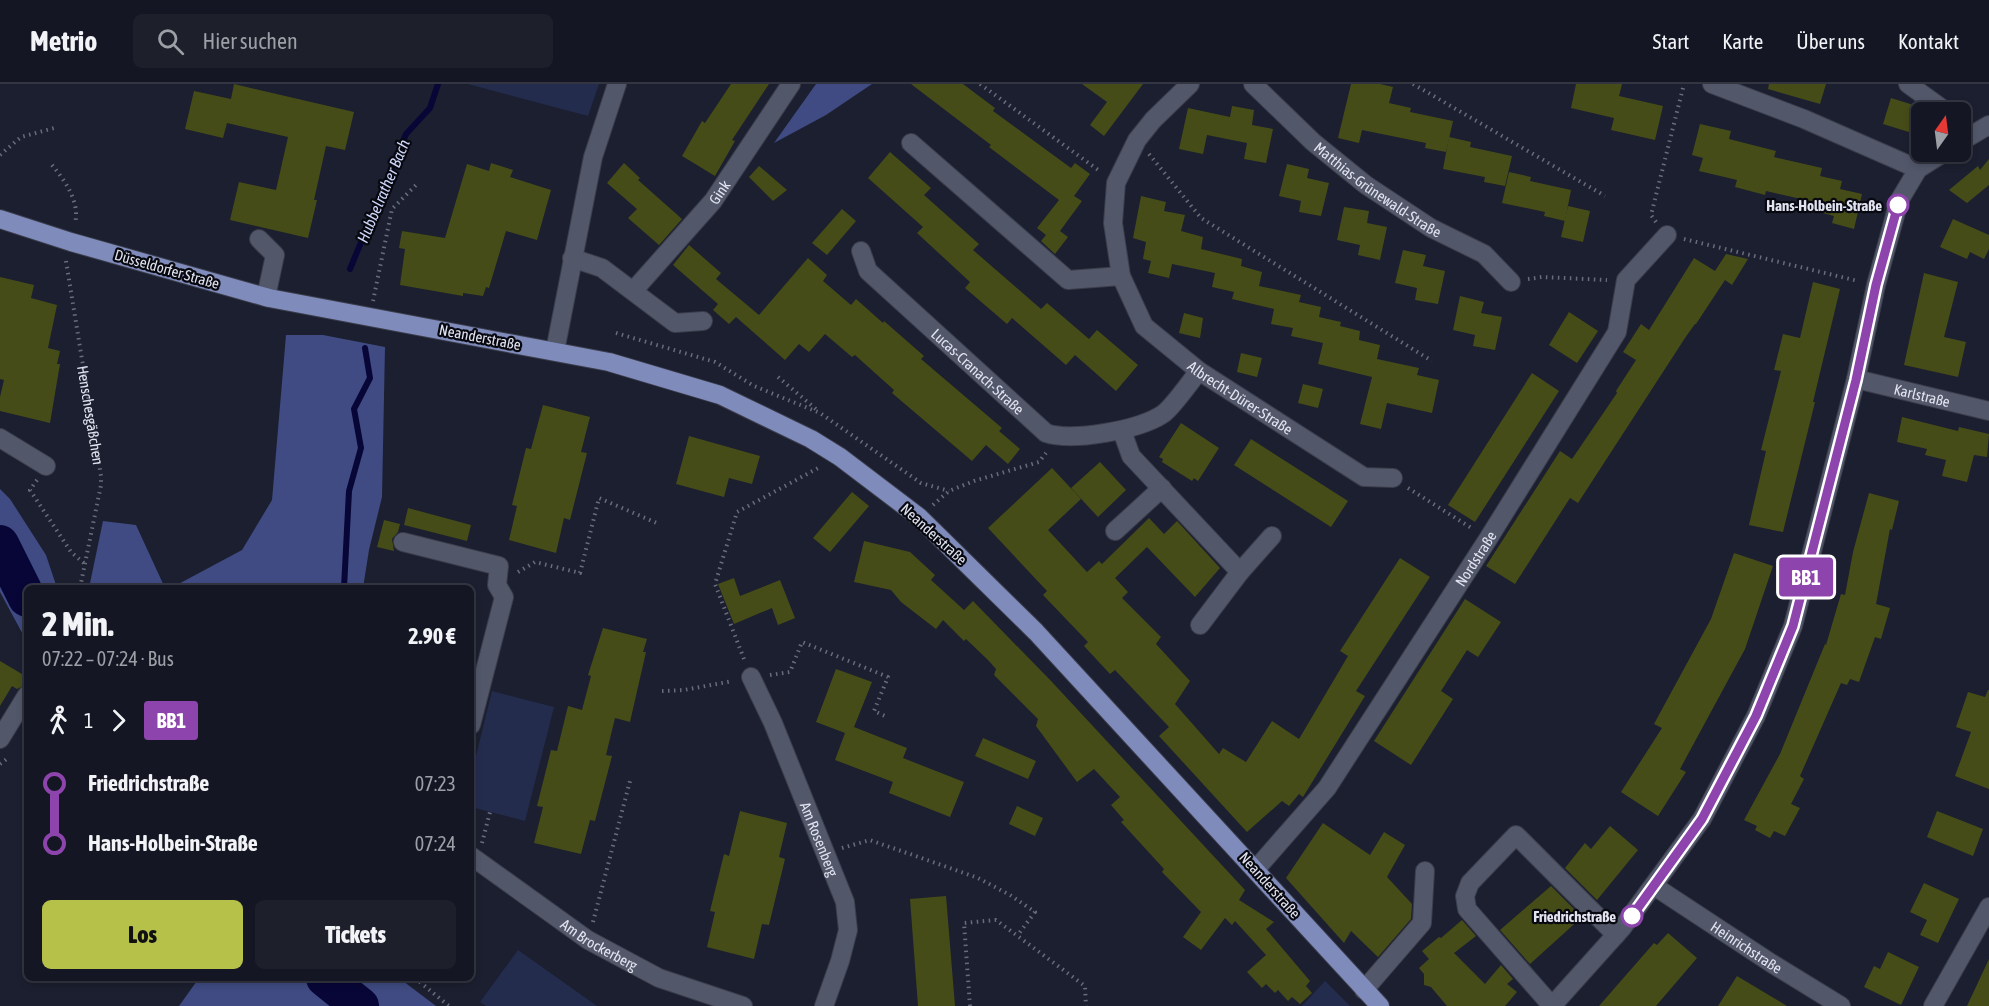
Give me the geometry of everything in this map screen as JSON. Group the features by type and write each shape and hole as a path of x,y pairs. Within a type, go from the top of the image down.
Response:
{"main road":[{"name":"Düsseldorfer Straße","path":"0,219 71,242 266,297 337,310"},
{"name":"Neanderstraße","path":"337,310 609,362 720,394 811,439 840,457 919,517 1036,632 1380,1006"}],"street":[{"path":"555,351 593,157 617,84"},
{"name":"Gink","path":"634,290 713,201 791,84"},
{"name":"Albrecht-Dürer-Straße","path":"1190,84 1153,120 1137,140 1116,183 1113,223 1121,276 1144,326 1198,371 1364,477 1393,478"},
{"name":"Matthias-Grünewald-Straße","path":"1253,84 1306,135 1366,185 1431,228 1484,254 1511,282"},
{"path":"1712,84 1804,119 1918,170"},
{"path":"1908,84 1933,102"},
{"path":"911,143 1068,280 1121,276"},
{"path":"1616,935 1516,835 1470,883 1465,896 1467,909 1553,1006 1616,935 1702,819 1756,716 1793,626 1856,380 1876,285 1899,201 1918,170 1930,162"},
{"path":"1626,280 1667,235"},
{"path":"259,239 274,255 266,297"},
{"name":"Lucas-Cranach-Straße","path":"861,251 868,271 1046,433 1058,437"},
{"path":"573,258 602,268 675,323 703,321"},
{"name":"Nordstraße","path":"1256,869 1327,788 1488,539 1617,332 1626,280"},
{"path":"1058,437 1122,431 1163,414 1198,371"},
{"name":"Karlstraße","path":"1856,380 1989,411"},
{"path":"1122,431 1131,456 1240,572"},
{"path":"0,438 46,466"},
{"path":"1115,531 1162,488"},
{"path":"1200,625 1240,572 1272,536"},
{"path":"403,542 499,566 497,585 504,597 474,713"},
{"name":"Am Rosenberg","path":"751,677 773,723 845,902 848,930 824,1006"},
{"path":"0,739 24,700"},
{"name":"Am Brockerberg","path":"474,859 588,940 659,978 743,1006"},
{"path":"1364,990 1422,923 1425,871"},
{"name":"Heinrichstraße","path":"1654,885 1771,963 1841,1006"},
{"path":"1933,1006 1989,907"}],"path":[{"path":"980,84 1116,183"},
{"path":"1413,84 1605,196"},
{"path":"1684,84 1651,215 1667,235 1876,285"},
{"path":"0,155 21,137 54,128"},
{"path":"1137,140 1202,218 1432,361"},
{"name":"Henschesgäßchen","path":"52,165 63,178 78,212 65,264 101,476 81,585"},
{"path":"370,316 392,209 417,184"},
{"path":"1511,282 1542,277 1626,280"},
{"path":"778,377 820,412"},
{"path":"949,491 974,481 1039,462 1058,437"},
{"path":"46,466 30,490 71,552 85,564"},
{"path":"751,677 715,584 737,512 812,472"},
{"path":"1393,478 1488,539"},
{"path":"497,585 535,562 580,573 599,498 659,524"},
{"path":"662,691 684,690 790,672 802,642 888,677 874,711 885,716"},
{"path":"588,940 630,781"},
{"path":"474,859 490,812"},
{"path":"824,853 870,840 978,878 1035,912 1017,936"},
{"path":"970,1006 964,923 996,920 1085,986 1086,1006"},
{"path":"418,981 449,1006"}],"shaded area":[{"path":"468,84 599,84 588,116"},
{"path":"816,84 872,84 826,115 774,143"},
{"path":"286,335 323,335 385,347 382,497 369,550 363,585 177,585 242,550 272,500"},
{"path":"0,489 10,499 46,555 56,585 24,585 24,636 0,592"},
{"path":"103,521 136,525 164,585 90,585"},
{"path":"492,691 554,707 525,821 474,808 474,764"},
{"path":"518,950 597,1006 486,1006 480,1002"},
{"path":"197,981 403,981 436,1006 179,1006"},
{"path":"1325,981 1350,1006 1302,1006"}],"building":[{"path":"234,84 354,112 345,150 326,146 308,238 230,220 239,182 276,190 288,137 227,123 223,138 185,129 194,91 231,99"},
{"path":"731,84 769,84 732,140 735,141 715,176 682,156 702,121 705,123"},
{"path":"911,84 963,84 995,108 993,111 1071,168 1075,163 1090,174 1074,196 1082,201 1060,231 1068,237 1055,254 1041,241 1046,235 1037,228 1059,200"},
{"path":"1082,84 1143,84 1104,136 1090,125 1107,102"},
{"path":"1351,84 1380,84 1393,87 1389,103 1411,108 1410,112 1453,121 1446,152 1425,148 1426,143 1362,130 1359,143 1338,138"},
{"path":"1576,84 1622,84 1619,96 1663,106 1655,140 1611,130 1614,118 1571,108"},
{"path":"1769,84 1826,84 1820,104 1768,89"},
{"path":"1891,98 1911,104 1911,133 1883,124"},
{"path":"1232,106 1254,110 1252,125 1273,129 1266,163 1244,159 1247,143 1207,135 1203,154 1179,149 1188,108 1230,117"},
{"path":"1700,124 1731,131 1729,139 1776,151 1774,157 1822,168 1820,176 1842,181 1840,189 1862,194 1854,229 1832,223 1834,216 1812,210 1814,202 1766,191 1765,195 1735,187 1737,180 1699,171 1703,158 1692,155"},
{"path":"1449,137 1471,142 1470,147 1512,156 1505,186 1484,182 1485,177 1443,169"},
{"path":"890,152 931,188 924,195 979,244 973,250 1041,309 1047,303 1089,339 1097,330 1138,365 1116,391 1075,355 1066,365 1012,318 1007,324 965,288 970,282 917,233 923,227 868,178"},
{"path":"1989,159 1989,185 1967,203 1949,190 1978,166 1980,170"},
{"path":"491,163 513,170 510,177 551,190 537,240 506,231 489,288 486,287 483,296 463,293 463,296 400,285 405,249 399,248 402,231 445,238 467,164 489,171"},
{"path":"624,163 640,178 638,180 682,219 659,245 628,218 637,209 607,183"},
{"path":"1287,164 1309,169 1307,178 1329,183 1321,216 1299,212 1301,201 1279,196"},
{"path":"759,166 787,190 773,201 749,177"},
{"path":"1509,172 1531,177 1530,181 1571,190 1565,221 1544,216 1545,212 1502,203"},
{"path":"1141,196 1166,202 1164,211 1185,215 1181,231 1203,237 1201,249 1242,259 1241,266 1262,272 1259,286 1301,295 1299,302 1321,307 1319,317 1341,322 1340,326 1360,331 1359,340 1380,345 1377,359 1419,368 1417,375 1439,380 1432,413 1387,403 1381,429 1360,424 1372,377 1318,364 1323,343 1291,336 1293,328 1271,324 1274,309 1232,299 1234,292 1212,287 1215,273 1172,264 1169,278 1148,273 1151,261 1143,259 1146,242 1133,238"},
{"path":"1568,206 1590,211 1583,242 1561,237"},
{"path":"1344,207 1369,211 1367,223 1387,227 1380,260 1358,255 1360,245 1337,240"},
{"path":"842,209 856,221 827,255 812,243"},
{"path":"1953,219 1989,235 1989,249 1984,259 1970,252 1967,259 1940,247"},
{"path":"689,245 721,273 716,279 759,315 808,258 827,275 823,281 851,305 856,299 883,323 884,321 924,356 921,359 1002,428 999,431 1020,449 1008,464 986,445 972,461 892,393 894,390 855,355 852,357 825,334 809,352 799,344 785,360 736,317 729,324 713,310 718,304 673,265"},
{"path":"1403,250 1426,255 1423,266 1445,271 1438,304 1415,300 1417,288 1395,283"},
{"path":"1726,254 1748,259 1732,285 1725,280 1578,503 1570,498 1515,584 1486,566 1560,451 1572,459 1617,393 1616,391 1636,360 1623,352 1641,324 1649,330 1694,258 1715,271"},
{"path":"1924,273 1958,282 1944,337 1966,342 1958,377 1904,365"},
{"path":"0,277 34,285 31,298 57,305 48,348 60,351 57,364 60,364 50,423 0,411 4,380 0,379"},
{"path":"1813,282 1840,289 1783,532 1749,525 1766,451 1761,450 1781,371 1774,370 1783,334 1800,338"},
{"path":"1460,296 1484,302 1481,313 1502,317 1495,350 1473,346 1475,335 1453,330"},
{"path":"1569,312 1598,331 1577,363 1549,345"},
{"path":"1184,313 1203,318 1200,338 1179,333"},
{"path":"1241,353 1262,358 1257,377 1237,372"},
{"path":"1532,373 1559,391 1475,522 1448,505"},
{"path":"1303,384 1323,389 1318,408 1298,403"},
{"path":"543,405 590,417 581,452 587,453 570,520 564,518 556,553 509,540 517,506 512,505 526,448 531,449"},
{"path":"1902,417 1958,431 1959,427 1989,434 1987,457 1974,455 1967,482 1942,476 1946,460 1925,455 1927,449 1897,442"},
{"path":"1181,423 1219,448 1198,481 1194,478 1192,481 1162,462 1163,459 1159,457"},
{"path":"689,436 760,456 752,484 729,478 724,497 676,484"},
{"path":"1251,439 1348,501 1331,527 1234,465"},
{"path":"1100,462 1126,490 1098,517 1071,488"},
{"path":"1052,468 1081,499 1048,530 1087,572 1099,561 1102,564 1149,518 1164,534 1177,521 1220,568 1195,597 1147,547 1115,578 1128,592 1122,598 1161,637 1156,644 1190,681 1175,704 1219,754 1223,748 1246,762 1272,721 1299,739 1348,656 1340,651 1400,558 1430,577 1356,691 1365,696 1303,797 1299,794 1289,806 1282,801 1247,832 1159,736 1169,727 1115,670 1110,674 1084,646 1088,642 1043,595 1047,591 988,528"},
{"path":"852,492 869,506 830,552 813,538"},
{"path":"1869,493 1899,501 1892,530 1890,529 1876,604 1890,608 1881,639 1875,637 1859,682 1850,679 1847,685 1841,683 1800,776 1804,779 1791,804 1800,808 1785,836 1774,831 1770,838 1755,830 1757,826 1744,820 1780,754 1826,645 1841,594 1845,595 1853,552"},
{"path":"408,508 471,525 467,541 404,525"},
{"path":"384,520 400,524 398,532 392,539 394,551 377,547"},
{"path":"864,541 910,552 935,575 931,580 964,610 973,601 1052,682 1245,890 1239,900 1274,922 1266,929 1310,981 1306,986 1312,993 1300,1004 1292,997 1288,1001 1278,990 1275,993 1266,984 1262,988 1247,972 1266,955 1235,921 1232,925 1225,918 1201,950 1183,937 1201,912 1162,872 1164,869 1121,822 1124,820 1111,805 1120,797 1094,769 1077,782 1036,726 1038,719 994,675 996,669 988,660 943,620 936,629 901,602 891,590 854,582"},
{"path":"1734,553 1773,566 1745,649 1680,769 1686,772 1658,816 1621,792 1662,728 1654,724 1711,619"},
{"path":"734,578 740,596 780,580 795,618 778,625 772,608 734,624 718,584"},
{"path":"1465,599 1501,622 1478,657 1467,650 1441,691 1453,699 1411,765 1374,741"},
{"path":"603,628 647,639 643,652 646,652 630,722 615,718 606,755 612,756 595,821 590,820 581,854 534,843 543,807 537,806 551,750 557,751 568,706 582,710 591,676 588,675"},
{"path":"0,661 24,675 24,686 17,689 12,686 0,706"},
{"path":"836,669 872,682 854,727 907,748 903,758 964,782 950,817 889,793 893,782 835,760 845,733 816,722"},
{"path":"1988,690 1989,789 1955,776 1971,732 1956,727 1968,692 1985,697"},
{"path":"983,738 1036,761 1028,779 975,756"},
{"path":"1017,806 1043,818 1035,836 1009,824"},
{"path":"740,811 787,823 779,857 785,859 769,925 762,924 754,959 707,947 715,912 710,911 724,854 729,856"},
{"path":"1937,811 1983,829 1973,856 1927,837"},
{"path":"1323,823 1370,855 1384,832 1405,845 1387,877 1412,904 1411,919 1378,957 1351,931 1344,943 1286,878"},
{"path":"1610,826 1638,850 1597,900 1565,868 1585,843 1591,849"},
{"path":"1924,883 1959,899 1938,943 1920,935 1927,920 1910,912"},
{"path":"1551,886 1582,917 1530,964 1500,930"},
{"path":"946,896 955,1006 918,1006 910,899"},
{"path":"1462,920 1476,936 1454,953 1485,984 1501,965 1513,979 1507,984 1517,992 1505,1006 1447,1006 1431,987 1424,985 1424,974 1419,968 1429,959 1422,951"},
{"path":"1668,933 1697,958 1656,1006 1599,1006 1654,943 1657,945"},
{"path":"1888,952 1919,967 1901,1005 1864,987 1874,966 1880,969"},
{"path":"1989,959 1989,1006 1967,1006"},
{"path":"1737,976 1787,1006 1718,1006"}],"waterway":[{"name":"Hubbelrather Bach","path":"350,269 406,134 430,108 438,84"},
{"name":"Hubbelrather Bach","path":"344,585 349,491 361,448 354,409 370,378 365,348"},
{"path":"0,544 24,592"},
{"path":"329,981 360,1006"}],"bus line":[{"name":"BB1","path":"1632,916 1702,819 1756,716 1793,626 1856,380 1876,285 1898,205"}],"place":[{"name":"Hans-Holbein-Straße","path":"1898,205"},
{"name":"Friedrichstraße","path":"1632,916"}]}
